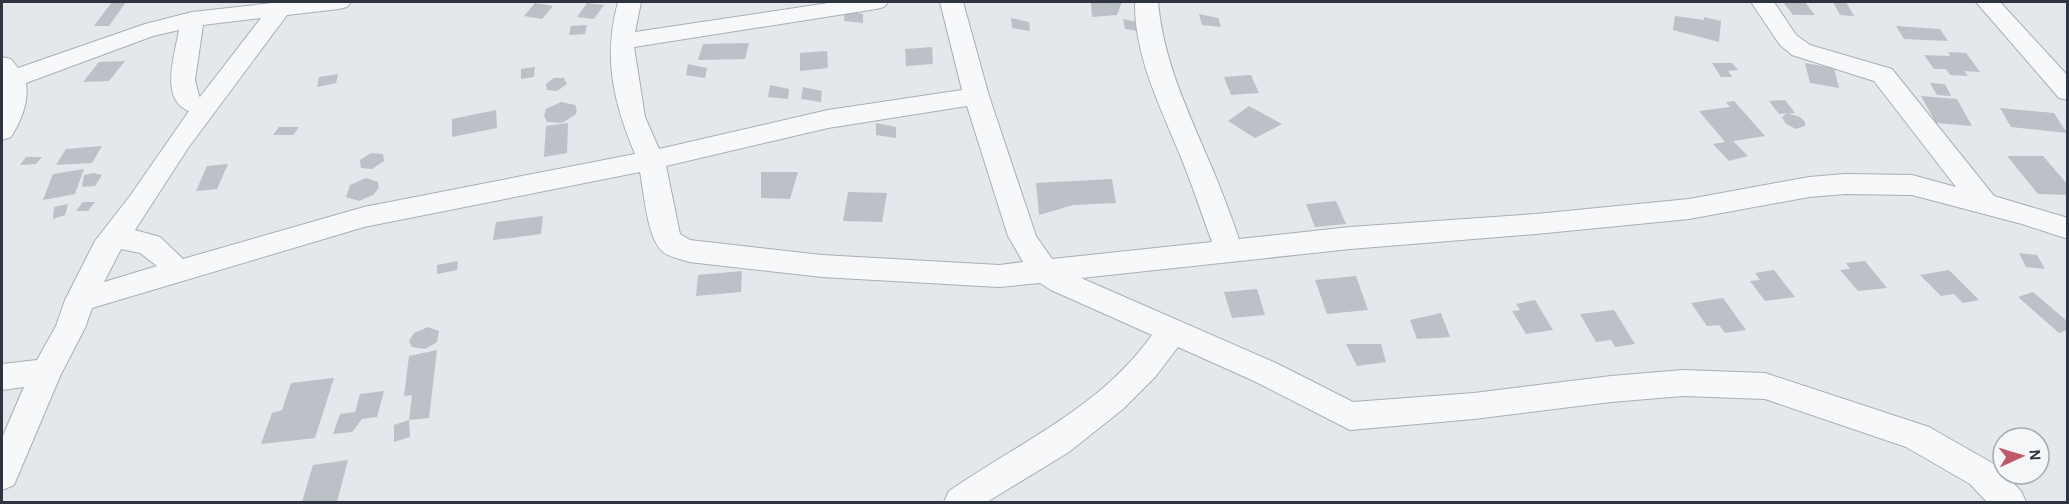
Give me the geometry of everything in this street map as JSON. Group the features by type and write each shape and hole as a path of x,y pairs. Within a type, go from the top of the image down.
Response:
{"street":[{"path":"2,131 7,122 14,95 7,72 192,19 339,2"},
{"path":"629,2 621,41 632,117 651,160 667,238 674,246 689,250 822,266 971,276 1016,275 1350,238 1646,214 1845,184 1912,185 1984,203 2067,229"},
{"path":"621,41 692,32 876,2"},
{"path":"952,2 976,96 1022,236 1033,257 1061,282 1265,372 1350,416 1474,406 1611,389 1683,383 1765,386 1917,437 1982,474 2009,502"},
{"path":"1146,2 1146,19 1169,101 1193,153 1229,250"},
{"path":"1763,2 1792,45 1801,50 1883,75 1984,203"},
{"path":"1988,2 2067,92"},
{"path":"2,475 46,372 70,328 96,265 204,108 279,10"},
{"path":"192,19 183,80 187,101 204,108"},
{"path":"80,300 364,217 651,160 828,119 976,96"},
{"path":"114,237 151,244 158,248 177,271"},
{"path":"961,502 1093,417 1128,387 1160,350 1172,331"},
{"path":"2,377 46,372"}],"building":[{"path":"112,2 126,2 109,26 94,26"},
{"path":"1091,2 1122,2 1117,15 1092,17"},
{"path":"1783,2 1805,2 1815,15 1793,15"},
{"path":"1833,2 1846,2 1854,16 1840,15"},
{"path":"535,3 553,6 542,19 524,16"},
{"path":"587,3 604,5 594,19 577,17"},
{"path":"845,11 863,14 863,23 844,21"},
{"path":"1199,14 1218,18 1221,27 1202,25"},
{"path":"1675,16 1704,20 1704,17 1721,21 1719,42 1673,30"},
{"path":"1011,18 1029,22 1030,31 1012,28"},
{"path":"1123,19 1142,23 1144,32 1125,29"},
{"path":"587,25 585,34 569,35 571,26"},
{"path":"1896,26 1940,29 1948,41 1904,39"},
{"path":"749,43 745,59 698,60 703,44"},
{"path":"932,47 933,64 906,66 905,49"},
{"path":"827,51 828,68 800,71 800,53"},
{"path":"1948,52 1966,53 1980,72 1964,71 1968,76 1950,75 1946,69 1934,69 1924,55 1950,56"},
{"path":"125,61 109,81 83,82 99,62"},
{"path":"1712,63 1732,63 1738,70 1728,71 1732,77 1721,77"},
{"path":"1805,63 1834,68 1839,88 1810,83"},
{"path":"688,64 707,68 705,78 686,75"},
{"path":"535,67 534,77 521,79 521,69"},
{"path":"338,74 336,83 317,87 319,77"},
{"path":"1251,75 1259,93 1231,95 1224,77"},
{"path":"554,78 564,78 567,84 557,91 547,90 546,84"},
{"path":"1930,83 1945,84 1951,96 1937,95"},
{"path":"770,85 789,89 788,99 768,97"},
{"path":"803,87 822,91 821,102 801,99"},
{"path":"1921,96 1957,99 1972,126 1936,123"},
{"path":"1785,100 1795,113 1779,114 1769,101"},
{"path":"1734,101 1765,136 1733,141 1748,156 1729,161 1713,144 1725,142 1699,111 1730,107 1726,102"},
{"path":"561,102 575,105 577,111 575,115 562,123 547,122 544,116 546,109"},
{"path":"1249,106 1282,124 1255,138 1228,121"},
{"path":"2000,108 2054,113 2067,133 2011,127"},
{"path":"496,110 497,128 452,137 452,119"},
{"path":"1787,113 1800,117 1805,122 1805,126 1796,129 1786,124 1782,117"},
{"path":"568,123 567,153 544,157 546,126"},
{"path":"876,123 896,127 896,138 876,135"},
{"path":"279,127 299,127 293,135 273,135"},
{"path":"102,146 92,163 56,165 66,149"},
{"path":"371,153 383,154 384,161 372,169 361,168 360,160"},
{"path":"2007,156 2043,156 2068,185 2068,195 2038,194"},
{"path":"26,157 42,157 36,164 20,165"},
{"path":"228,164 217,189 196,191 207,166"},
{"path":"84,169 75,194 43,200 53,174"},
{"path":"761,172 798,172 790,199 761,198"},
{"path":"93,173 102,175 95,186 82,187 84,175"},
{"path":"366,178 378,182 379,188 373,195 359,201 346,197 350,185"},
{"path":"1112,179 1116,203 1073,205 1039,215 1036,183"},
{"path":"848,192 887,193 882,222 843,221"},
{"path":"1336,201 1346,224 1315,227 1306,204"},
{"path":"83,202 95,202 88,211 76,211"},
{"path":"68,204 65,215 53,219 54,207"},
{"path":"543,216 541,234 493,240 496,222"},
{"path":"2019,253 2037,255 2045,269 2026,267"},
{"path":"458,261 457,270 437,274 437,265"},
{"path":"1865,261 1887,288 1858,291 1840,270 1850,269 1846,263"},
{"path":"1774,270 1795,297 1765,301 1750,281 1760,280 1755,273"},
{"path":"1949,270 1979,300 1963,303 1954,294 1941,296 1920,275"},
{"path":"742,271 741,292 696,296 698,275"},
{"path":"1356,276 1368,310 1327,314 1315,280"},
{"path":"1257,289 1265,315 1232,318 1224,292"},
{"path":"2033,292 2068,322 2068,330 2059,333 2018,297"},
{"path":"1723,298 1746,330 1725,333 1719,325 1707,326 1691,303"},
{"path":"1535,300 1553,330 1526,334 1512,311 1520,310 1516,304"},
{"path":"1614,310 1635,344 1615,347 1611,340 1596,342 1580,314"},
{"path":"1441,313 1450,337 1417,339 1410,320"},
{"path":"428,327 439,331 437,342 425,349 412,347 409,341 414,333"},
{"path":"1346,344 1381,344 1386,362 1357,366"},
{"path":"437,350 429,418 409,420 412,395 404,396 409,356"},
{"path":"334,378 315,438 261,444 272,413 282,410 291,383"},
{"path":"384,391 377,417 362,419 352,432 333,434 340,414 355,412 360,394"},
{"path":"409,420 410,437 394,442 394,425"},
{"path":"348,460 337,502 302,502 313,465"}]}
